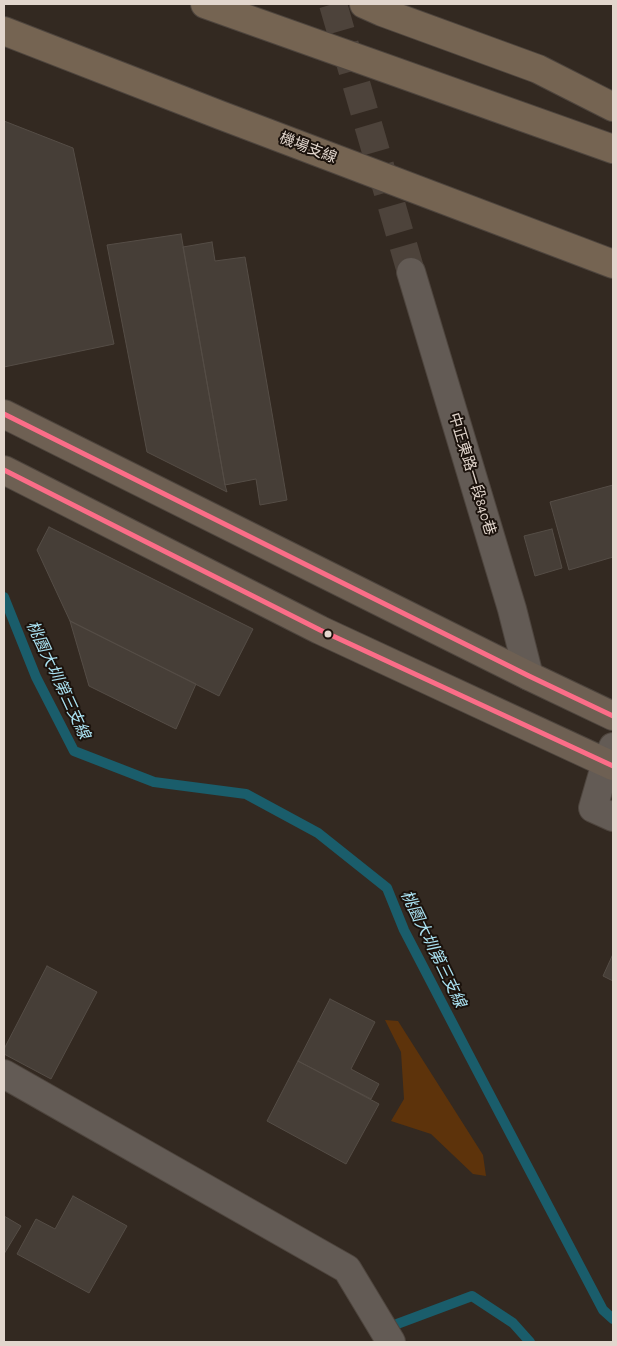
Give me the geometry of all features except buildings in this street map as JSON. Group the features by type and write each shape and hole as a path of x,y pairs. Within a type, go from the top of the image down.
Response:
{"highway":[{"path":"205,4 613,149"},
{"path":"364,4 538,68 613,107"},
{"name":"機場支線","path":"4,31 613,264"},
{"path":"4,44 220,115"}],"main road":[{"path":"10,417 613,716"},
{"path":"4,470 320,630 611,759"}],"street":[{"name":"中正東路一段840巷","path":"411,272 512,609 529,676"},
{"path":"611,759 593,808 613,817"},
{"path":"4,1074 347,1269 391,1342"}],"shaded area":[{"path":"385,1020 398,1021 483,1155 486,1176 473,1174 431,1134 391,1121 404,1099 401,1052"}],"waterway":[{"name":"桃園大圳第三支線","path":"4,597 36,677 74,751 154,782 246,794 318,833 387,888 404,930 469,1055 603,1310 613,1319"},
{"path":"389,1327 472,1296 513,1323 530,1342"}],"tunnel":[{"path":"333,4 411,272"}],"transit line":[{"path":"4,414 613,716"},
{"path":"4,470 320,630 613,766"}]}
